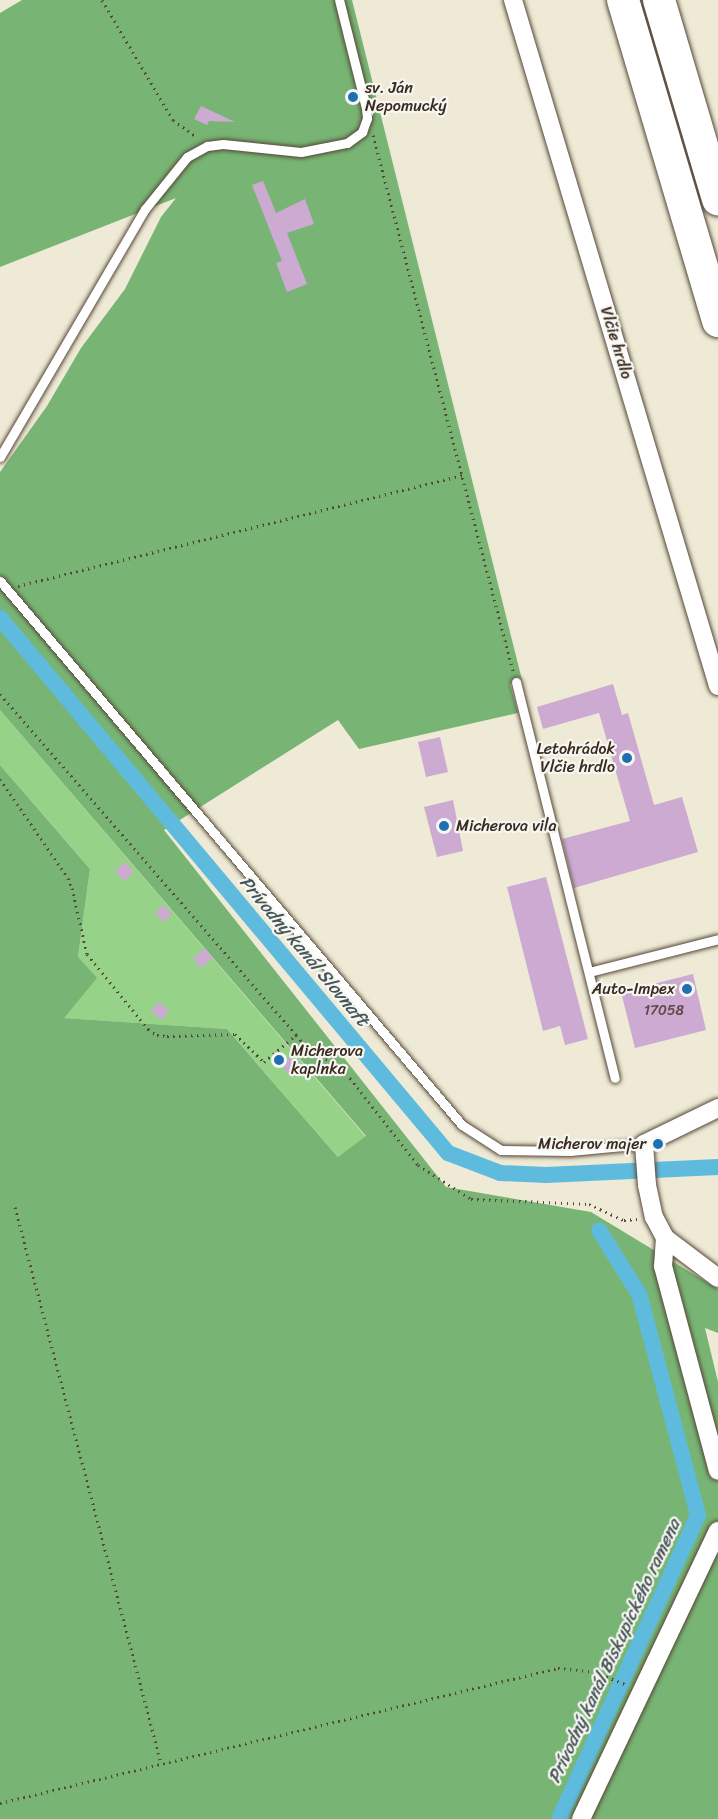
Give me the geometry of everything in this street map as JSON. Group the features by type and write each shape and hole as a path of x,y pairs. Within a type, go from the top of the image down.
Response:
{"highway":[{"path":"623,0 718,321"},
{"path":"659,0 718,199"}],"street":[{"name":"Vlčie hrdlo","path":"513,0 718,686"},
{"path":"718,1108 644,1150 647,1185 654,1217 665,1238 718,1278"},
{"path":"665,1238 663,1266 718,1471"},
{"path":"581,1819 718,1531"}],"lane":[{"path":"0,457 145,209 187,157 207,146 223,144 301,152 336,146 356,138 362,132 367,118 366,108 339,0"},
{"path":"0,581 462,1125 501,1150 644,1150"},
{"path":"516,682 615,1078"},
{"path":"589,972 718,939"}],"path":[{"path":"102,0 173,120 207,146"},
{"path":"366,108 516,682"},
{"path":"7,589 462,475"},
{"path":"0,694 296,1035 310,1050 337,1065 350,1078 418,1165 471,1199 589,1204 624,1220 654,1217"},
{"path":"0,779 68,878 87,954 148,1029 157,1035 167,1036 235,1034 264,1062 296,1035"},
{"path":"15,1207 161,1763"},
{"path":"0,1803 558,1668 595,1672 643,1689"}],"green space":[{"path":"22,0 352,0 522,680 510,684 518,713 359,749 338,720 164,830 446,1187 591,1212 718,1289 718,1333 705,1328 718,1382 718,1819 0,1819 0,765 90,869 78,957 97,978 64,1018 227,1029 338,1157 366,1136 0,710 0,472 47,406 81,348 125,289 161,217 176,198 0,267 0,13"},
{"path":"0,710 366,1137 339,1158 227,1029 63,1018 78,957 90,869 0,765"}],"building":[{"path":"201,106 235,122 209,121 207,125 194,119"},
{"path":"263,181 276,213 305,199 314,224 287,233 307,284 287,292 276,263 282,261 252,185"},
{"path":"613,684 622,715 628,713 654,805 682,797 698,852 574,888 562,839 630,821 599,713 543,729 537,707"},
{"path":"440,737 448,772 426,777 418,742"},
{"name":"Micherova vila","path":"453,800 463,851 437,857 424,807"},
{"path":"125,862 134,872 124,881 115,871"},
{"path":"546,877 588,1039 565,1045 560,1026 543,1031 507,887"},
{"path":"164,905 172,914 163,922 155,912"},
{"path":"204,948 213,957 202,968 193,959"},
{"path":"693,974 706,1030 635,1048 621,992"},
{"path":"159,1002 169,1011 161,1020 151,1011"},
{"path":"272,1053 298,1061 304,1068 292,1078"}],"waterway":[{"name":"Prívodný kanál Slovnaft","path":"0,618 448,1153 500,1173 546,1175 718,1167"},
{"name":"Prívodný kanál Biskupického ramena","path":"559,1819 698,1515 639,1294 599,1230"}],"place":[{"name":"sv. Ján Nepomucký","path":"353,97"},
{"name":"Letohrádok Vlčie hrdlo","path":"627,758"},
{"name":"Micherova vila","path":"444,826"},
{"name":"Auto-Impex","path":"687,989"},
{"name":"Micherova kaplnka","path":"279,1060"},
{"name":"Micherov majer","path":"658,1144"}]}
